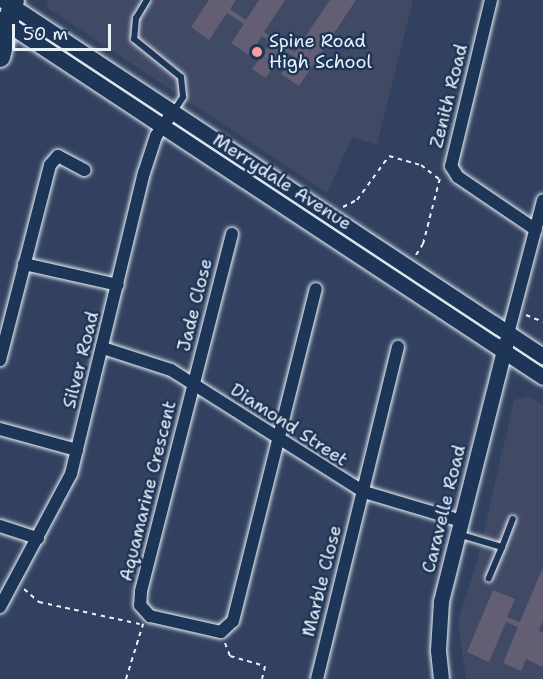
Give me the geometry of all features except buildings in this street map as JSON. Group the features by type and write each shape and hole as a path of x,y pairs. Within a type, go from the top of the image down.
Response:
{"main road":[{"path":"0,57 7,10"}],"street":[{"name":"Zenith Road","path":"491,0 451,166 458,177 536,230"},
{"name":"Merrydale Avenue","path":"7,10 173,112 543,356"},
{"name":"Merrydale Avenue","path":"7,10 164,126 543,377"},
{"name":"Silver Road","path":"0,607 67,485 103,348 144,173 156,136 173,112"},
{"path":"0,360 54,159 58,156 84,170"},
{"path":"508,334 543,201"},
{"name":"Jade Close","path":"192,384 232,234"},
{"path":"24,264 118,285"},
{"path":"146,620 221,632 232,621 316,290"},
{"name":"Caravelle Road","path":"441,679 438,627 460,527 508,334"},
{"name":"Marble Close","path":"317,679 398,347"},
{"name":"Diamond Street","path":"103,348 159,363 364,492 460,527"},
{"name":"Aquamarine Crescent","path":"146,620 140,605 141,592 192,384"},
{"path":"0,429 77,450"},
{"path":"0,526 38,538"}],"lane":[{"path":"147,0 136,18 134,39 181,77 183,97 173,112"},
{"path":"489,578 513,519"},
{"path":"460,527 502,547"}],"path":[{"path":"336,210 357,200 389,156 421,165 439,178"},
{"path":"412,260 423,244 439,178 445,175"},
{"path":"525,315 543,322"},
{"path":"16,579 39,602 146,620 126,679"},
{"path":"221,632 230,656 265,666 262,679"}],"shaded area":[{"name":"Spine Road High School","path":"48,0 413,0 377,145 352,137 327,193 46,7"},
{"path":"528,396 543,405 543,679 466,679 458,622 478,558 514,400"}],"place":[{"name":"Spine Road High School","path":"257,52"}]}
